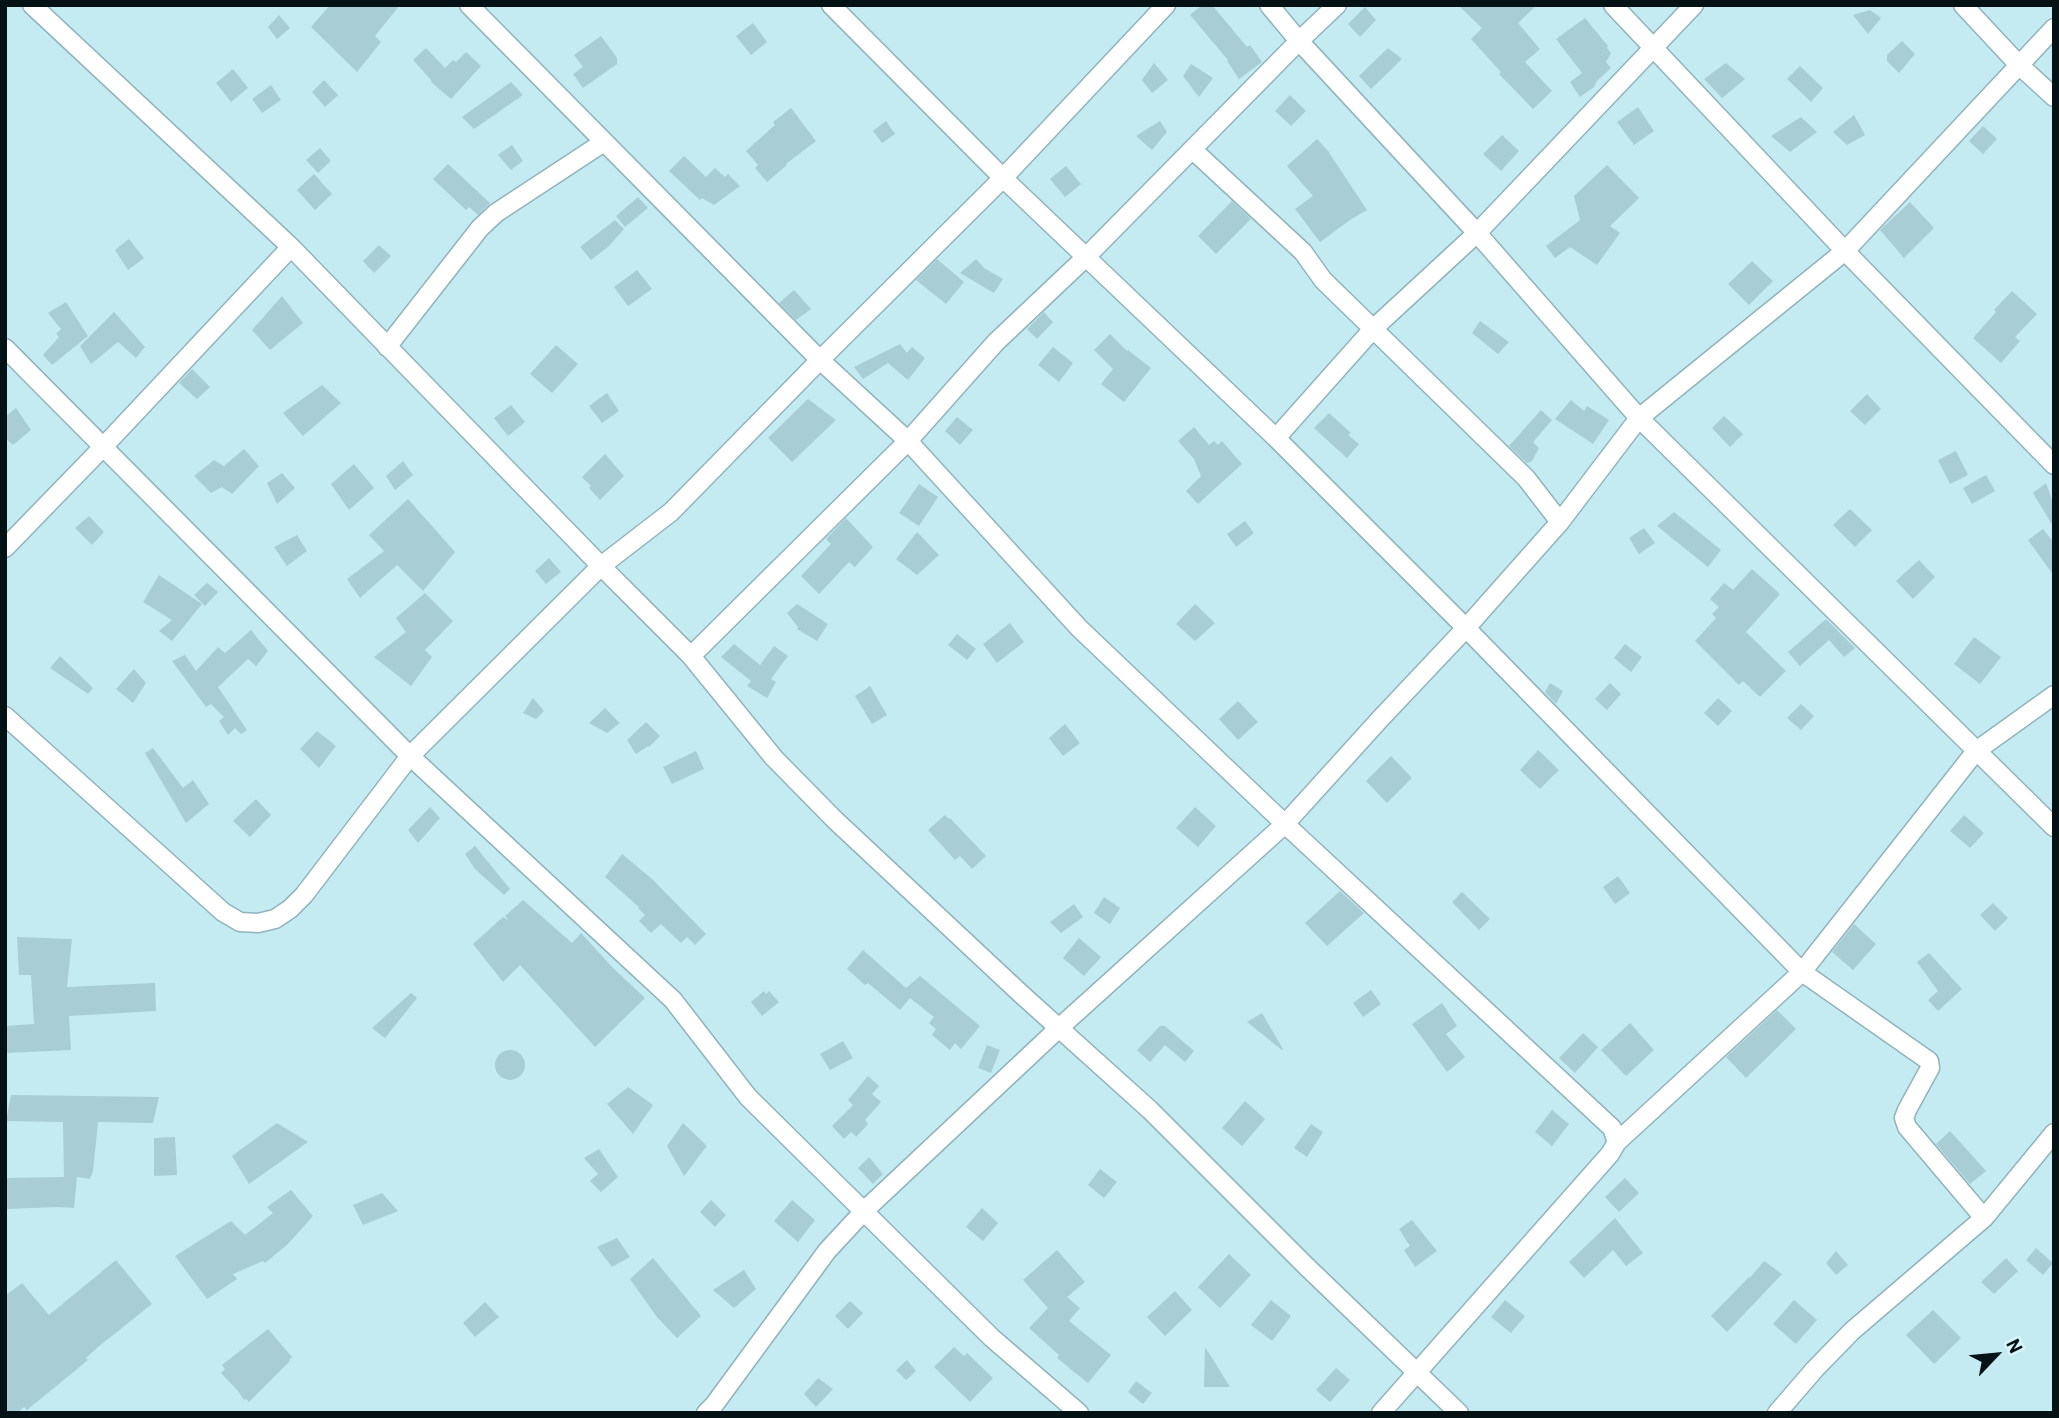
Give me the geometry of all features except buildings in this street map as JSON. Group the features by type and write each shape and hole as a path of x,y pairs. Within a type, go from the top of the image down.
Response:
{"street":[{"path":"32,5 291,247 691,656 774,758 835,820 1150,1110 1459,1413"},
{"path":"469,5 820,359 908,441 1079,628 1612,1128 1617,1143"},
{"path":"831,5 1003,178 1276,438 1802,972 1929,1061 1930,1068 1907,1110 1907,1127 1984,1218"},
{"path":"5,716 223,912 240,922 258,923 275,919 304,895 410,756 601,566 671,512 820,359 1003,178 1166,5"},
{"path":"1269,5 1477,233 1639,418 2054,827"},
{"path":"691,656 908,441 996,342 1086,257 1337,5"},
{"path":"1613,5 1845,251 2054,465"},
{"path":"1276,438 1373,329 1477,233 1694,5"},
{"path":"1963,5 2019,65 2054,97"},
{"path":"714,1410 827,1251 865,1210 1059,1028 1285,824 1560,522 1639,418 1845,251 2054,28"},
{"path":"387,347 480,228 496,213 604,142"},
{"path":"1193,150 1303,252 1315,271 1512,464 1560,522"},
{"path":"5,548 291,247"},
{"path":"373,331 406,324"},
{"path":"5,348 410,756 673,1000 748,1097 992,1338 1079,1413"},
{"path":"1381,1413 1617,1143 1802,972 1976,751 2054,695"},
{"path":"1777,1413 1852,1331 1984,1218 2054,1133"}]}
